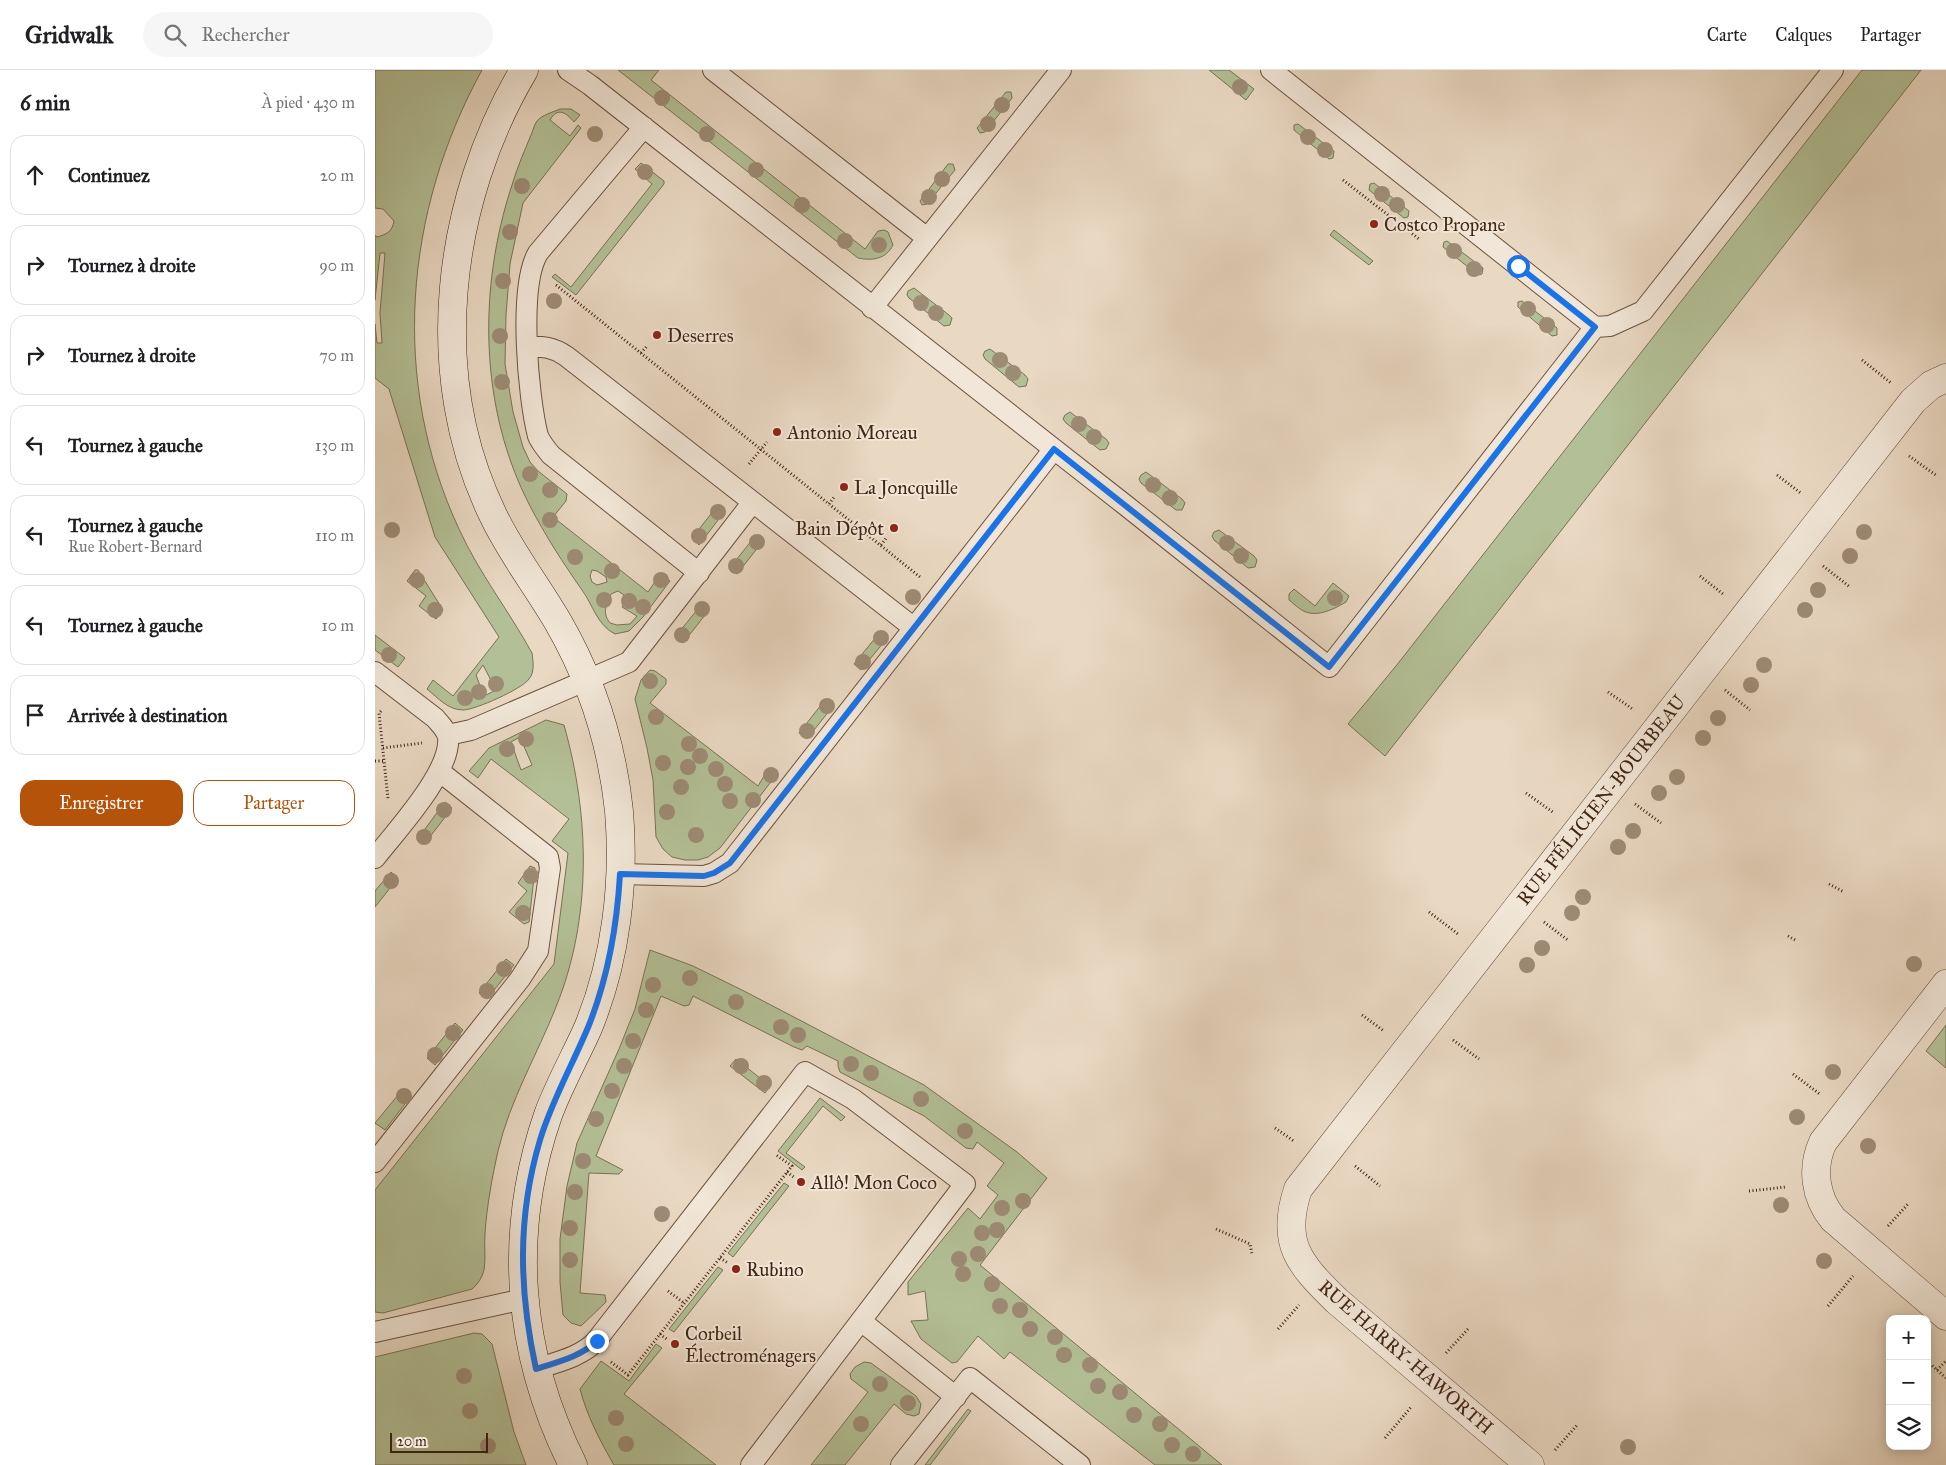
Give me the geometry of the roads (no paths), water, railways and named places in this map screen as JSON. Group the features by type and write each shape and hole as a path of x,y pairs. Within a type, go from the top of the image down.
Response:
{"street":[{"path":"524,70 499,115 477,172 467,210 453,300 452,334 456,394 461,426 469,457 489,507 505,538 573,649 607,744 619,812 620,874 615,932 599,998 589,1026 550,1111 532,1172 523,1230 524,1299 536,1369 548,1407 573,1465"},
{"name":"RUE FÉLICIEN-BOURBEAU","path":"1293,1241 1290,1232 1291,1213 1302,1182 1913,401 1925,390 1946,378"},
{"path":"1946,984 1823,1142 1819,1150 1816,1178 1823,1203 1830,1216 1946,1316"},
{"name":"RUE HARRY-HAWORTH","path":"1293,1241 1305,1264 1328,1293 1530,1465"}],"lane":[{"path":"568,70 591,85 1329,667 1595,327"},
{"path":"713,70 927,238"},
{"path":"872,308 1061,70"},
{"path":"1271,70 1595,327 1610,326 1643,311 1833,70"},
{"path":"644,127 532,264 528,298 527,347 531,395 539,437 544,448 554,458 699,573"},
{"path":"527,347 541,346 561,352 914,628"},
{"path":"620,874 704,876 725,868 1054,449"},
{"path":"447,736 471,730 629,662 752,503"},
{"path":"375,672 435,718 443,727 447,736 447,749 439,771 426,793 375,858"},
{"path":"375,1162 520,979 535,957 540,942 550,868 548,857 439,771"},
{"path":"536,1369 587,1350 597,1341 805,1072 853,1099 965,1184 751,1465"},
{"path":"375,1332 524,1299"},
{"path":"861,1321 956,1397"},
{"path":"901,1465 970,1378 1080,1465"}],"place":[{"name":"Costco Propane","path":"1374,224"},
{"name":"Deserres","path":"657,335"},
{"name":"Antonio Moreau","path":"777,432"},
{"name":"La Joncquille","path":"844,487"},
{"name":"Bain Dépôt","path":"894,528"},
{"name":"Allô! Mon Coco","path":"801,1182"},
{"name":"Rubino","path":"736,1269"},
{"name":"Corbeil Électroménagers","path":"675,1344"}]}
